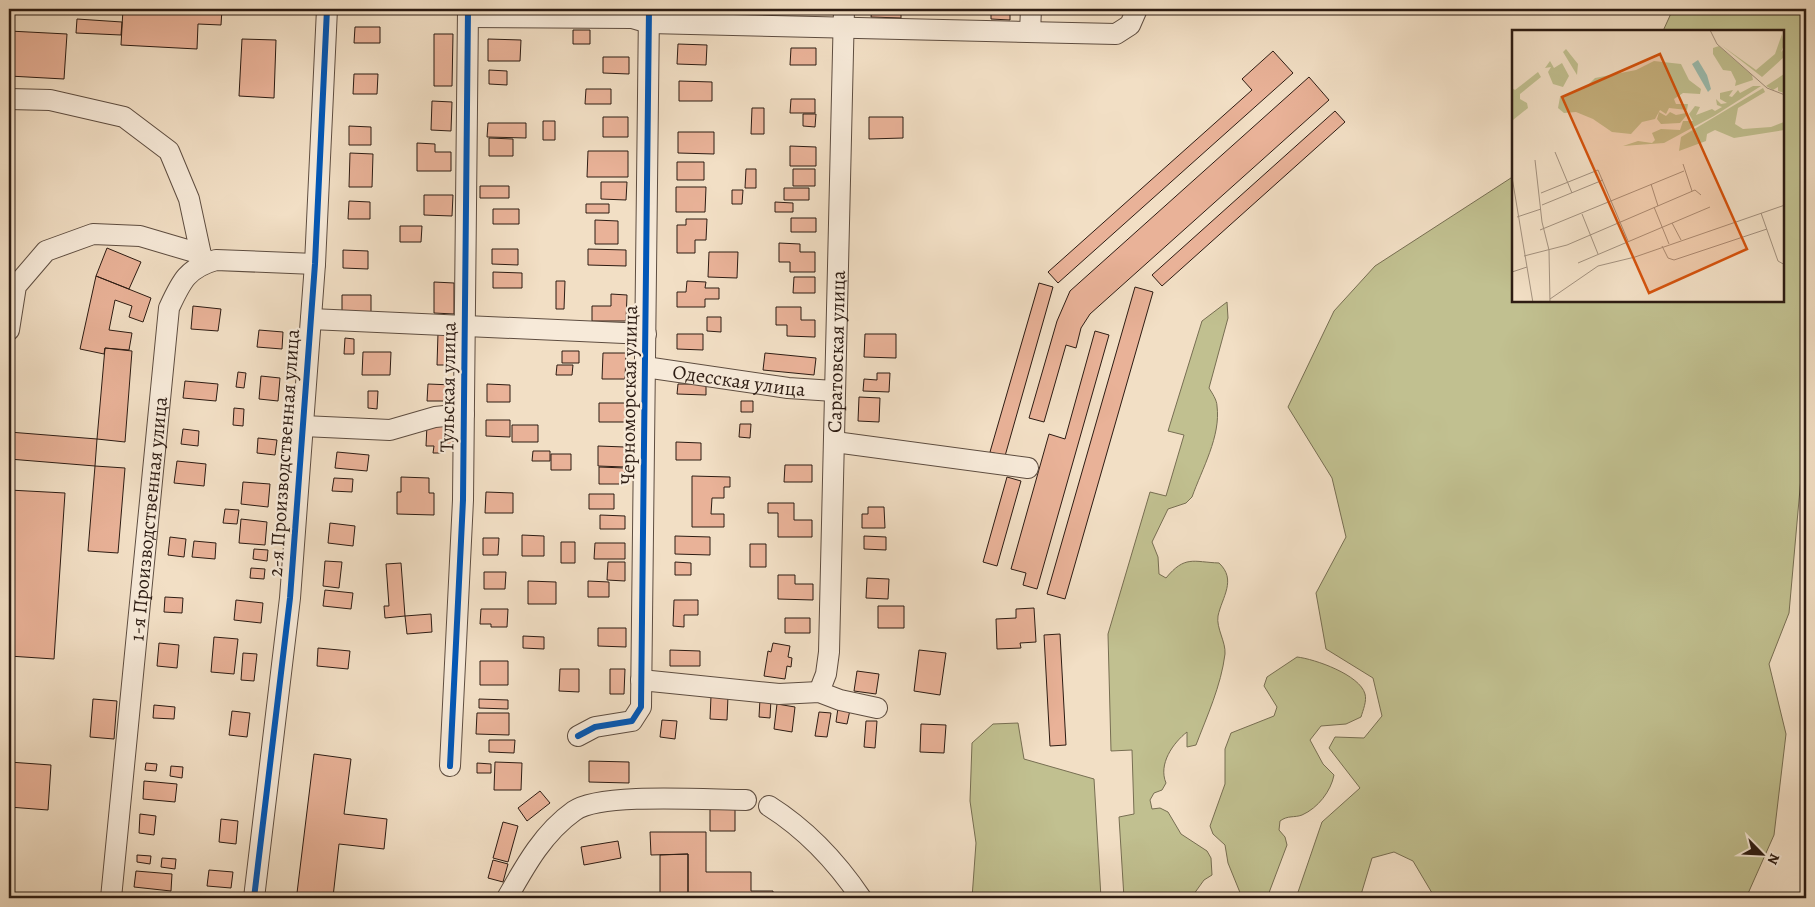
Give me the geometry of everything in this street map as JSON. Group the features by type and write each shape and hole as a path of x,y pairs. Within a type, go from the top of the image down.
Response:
{"street":[{"name":"2-я Производственная улица","path":"254,898 290,598 315,264 327,9"},
{"path":"1030,32 1031,9"},
{"path":"468,13 632,18 649,16 844,17 1030,32 1116,34 1133,17"},
{"name":"Тульская улица","path":"450,766 462,510 468,13"},
{"name":"Черноморская улица","path":"578,736 595,727 632,721 641,707 649,16"},
{"name":"Саратовская улица","path":"819,692 826,674 829,652 844,17"},
{"path":"9,99 50,100 124,117 169,151 189,199 202,259"},
{"path":"9,330 16,286 46,251 93,234 140,236 202,259 315,264"},
{"name":"1-я Производственная улица","path":"111,898 169,308 178,288 190,271 202,259"},
{"path":"311,319 646,334"},
{"name":"Одесская улица","path":"645,367 788,388 834,392"},
{"path":"303,426 390,430 435,417 464,414"},
{"path":"835,442 1028,468"},
{"path":"641,680 780,694 819,692 840,700 877,708"},
{"path":"507,898 534,849 575,810 608,801 624,800 746,800"},
{"path":"769,806 792,821 839,866 861,898"}],"shaded area":[{"path":"1673,9 1806,9 1806,421 1789,613 1769,664 1786,734 1774,835 1746,898 1435,898 1413,861 1394,852 1372,858 1360,898 1296,898 1322,822 1360,788 1329,748 1335,737 1364,738 1382,716 1373,678 1326,649 1316,593 1346,537 1332,478 1288,407 1334,311 1375,266 1512,177 1512,302 1785,302 1785,30 1663,30"},
{"path":"1227,302 1228,318 1209,388 1217,406 1216,429 1213,441 1192,497 1186,503 1168,509 1152,542 1158,557 1159,574 1166,578 1184,563 1196,561 1219,563 1227,576 1227,589 1218,616 1225,654 1213,701 1196,745 1187,747 1187,732 1168,754 1164,769 1166,783 1162,790 1154,793 1150,800 1152,809 1160,808 1168,812 1181,834 1207,851 1211,858 1212,875 1204,880 1191,898 1124,898 1119,817 1134,814 1132,750 1111,751 1108,634 1150,492 1166,496 1184,435 1168,431 1202,321"},
{"path":"1297,657 1336,669 1355,680 1365,694 1365,703 1361,717 1346,724 1321,726 1310,740 1323,764 1334,775 1330,787 1323,798 1308,812 1280,821 1279,830 1285,837 1287,845 1267,898 1246,898 1241,895 1228,863 1225,845 1213,834 1210,826 1225,784 1225,749 1231,733 1274,716 1277,707 1264,686 1267,677"},
{"path":"1018,723 1024,759 1094,779 1101,898 972,898 976,843 970,801 972,743 993,724"}],"building":[{"path":"123,9 222,9 221,25 198,24 197,49 121,45"},
{"path":"733,9 746,9 746,13 733,13"},
{"path":"794,9 817,9 817,13 794,12"},
{"path":"872,9 901,9 901,18 871,17"},
{"path":"991,9 1010,9 1010,20 991,19"},
{"path":"77,19 122,22 121,35 76,33"},
{"path":"355,27 380,27 380,43 354,43"},
{"path":"573,30 590,30 590,44 573,44"},
{"path":"9,31 67,34 64,79 9,76"},
{"path":"434,34 453,34 452,86 434,86"},
{"path":"242,39 276,40 274,98 239,96"},
{"path":"488,39 521,40 520,61 488,61"},
{"path":"678,44 707,45 706,65 677,64"},
{"path":"791,48 816,48 816,65 790,65"},
{"path":"1273,51 1293,73 1058,283 1048,272 1252,90 1242,79"},
{"path":"603,57 629,57 629,74 603,73"},
{"path":"489,70 507,71 507,85 489,84"},
{"path":"354,74 378,74 377,94 353,94"},
{"path":"1309,77 1329,100 1090,314 1081,328 1076,348 1066,345 1044,422 1029,418 1057,321 1070,291"},
{"path":"679,81 712,82 712,101 679,101"},
{"path":"586,89 611,89 611,104 585,104"},
{"path":"791,99 815,99 815,113 790,113"},
{"path":"432,101 452,102 451,131 431,130"},
{"path":"752,108 764,108 764,134 751,134"},
{"path":"1335,111 1345,122 1162,286 1152,275"},
{"path":"803,114 816,114 815,127 803,126"},
{"path":"603,117 628,117 628,137 603,137"},
{"path":"869,117 903,117 903,138 869,139"},
{"path":"543,121 555,121 555,140 543,140"},
{"path":"488,123 526,123 526,138 487,137"},
{"path":"349,126 371,127 371,145 349,145"},
{"path":"9,131 14,131 11,188 9,188"},
{"path":"678,132 714,132 714,154 678,153"},
{"path":"489,138 513,139 513,156 489,156"},
{"path":"417,143 435,144 435,152 451,152 451,171 417,171"},
{"path":"790,146 816,147 816,166 790,166"},
{"path":"588,151 628,151 628,177 587,177"},
{"path":"350,153 373,154 372,187 349,187"},
{"path":"677,162 704,162 704,180 677,180"},
{"path":"746,169 756,169 756,188 745,188"},
{"path":"793,169 815,169 815,186 793,186"},
{"path":"601,182 627,182 626,200 601,199"},
{"path":"480,186 509,186 509,198 480,198"},
{"path":"676,187 706,187 705,212 676,212"},
{"path":"784,188 809,188 809,200 784,200"},
{"path":"732,190 743,190 742,204 732,204"},
{"path":"424,195 453,195 452,216 424,215"},
{"path":"349,201 370,202 370,219 348,219"},
{"path":"775,202 793,203 793,212 775,212"},
{"path":"586,204 609,204 609,213 586,213"},
{"path":"493,209 519,209 519,224 493,224"},
{"path":"791,218 816,218 816,232 791,232"},
{"path":"686,219 707,219 706,240 695,240 695,253 677,253 677,225 686,225"},
{"path":"595,220 618,221 618,244 595,244"},
{"path":"400,226 422,226 421,242 400,242"},
{"path":"779,243 800,244 800,252 815,252 815,272 790,272 790,262 779,262"},
{"path":"107,248 141,262 129,289 96,276"},
{"path":"492,249 518,249 518,265 492,264"},
{"path":"588,249 626,250 626,266 588,265"},
{"path":"343,250 368,251 368,269 343,268"},
{"path":"709,252 738,252 737,278 708,277"},
{"path":"493,272 522,273 522,288 493,288"},
{"path":"96,276 151,298 143,322 129,317 132,306 115,300 109,330 132,333 129,350 105,348 104,354 80,349"},
{"path":"794,277 815,277 815,293 793,293"},
{"path":"556,281 565,281 564,309 556,309"},
{"path":"687,281 706,282 705,288 719,288 719,299 705,299 705,307 677,307 677,292 686,292"},
{"path":"434,282 454,283 454,314 434,313"},
{"path":"1039,283 1053,287 1005,456 990,452"},
{"path":"1135,287 1153,292 1065,599 1047,594"},
{"path":"611,294 627,295 626,321 592,321 592,306 611,306"},
{"path":"342,295 371,295 371,315 342,314"},
{"path":"193,306 221,309 218,331 191,329"},
{"path":"776,307 801,307 801,320 815,320 815,337 787,336 787,325 776,325"},
{"path":"707,317 721,317 721,332 707,331"},
{"path":"259,330 283,332 282,349 257,347"},
{"path":"1095,331 1109,335 1037,589 1023,585 1026,573 1011,569 1049,434 1065,439"},
{"path":"438,333 452,334 451,365 437,365"},
{"path":"677,334 703,334 703,350 677,349"},
{"path":"865,334 896,334 896,358 864,357"},
{"path":"345,338 354,339 354,354 344,354"},
{"path":"105,348 132,351 125,442 97,439"},
{"path":"562,351 579,351 579,363 562,363"},
{"path":"363,352 391,352 390,375 362,375"},
{"path":"603,353 626,353 625,379 602,379"},
{"path":"765,353 816,358 814,375 763,370"},
{"path":"557,365 573,365 572,375 556,375"},
{"path":"238,372 246,373 244,388 236,387"},
{"path":"877,373 890,373 889,392 863,391 864,379 877,380"},
{"path":"261,376 280,378 278,401 259,399"},
{"path":"185,381 218,384 216,401 183,398"},
{"path":"428,384 453,385 452,401 427,401"},
{"path":"487,384 510,385 510,402 487,402"},
{"path":"678,384 706,384 706,395 677,394"},
{"path":"368,391 378,391 377,409 368,408"},
{"path":"859,397 880,398 879,422 858,421"},
{"path":"741,401 753,401 753,412 741,412"},
{"path":"599,403 626,403 626,422 599,422"},
{"path":"234,408 244,409 243,426 233,425"},
{"path":"486,420 510,420 510,437 486,436"},
{"path":"740,424 751,424 750,438 739,437"},
{"path":"427,425 453,425 453,447 445,447 445,453 433,453 434,446 426,446"},
{"path":"512,425 538,425 538,442 512,442"},
{"path":"183,429 199,431 198,446 181,444"},
{"path":"9,432 97,439 95,466 9,459"},
{"path":"258,438 277,440 275,455 257,453"},
{"path":"676,442 701,443 701,460 676,460"},
{"path":"598,446 625,447 625,467 598,466"},
{"path":"533,451 550,451 550,461 532,461"},
{"path":"337,452 369,455 367,471 335,468"},
{"path":"551,454 571,454 571,470 551,470"},
{"path":"177,461 206,464 204,486 174,483"},
{"path":"785,465 812,465 812,482 784,482"},
{"path":"95,466 125,468 118,553 88,551"},
{"path":"599,467 625,468 625,484 599,484"},
{"path":"692,476 730,477 730,487 724,487 724,498 712,498 711,514 724,514 724,527 692,527"},
{"path":"401,477 429,478 429,493 434,493 434,515 397,514 397,492 401,492"},
{"path":"1007,477 1021,481 997,566 983,562"},
{"path":"334,478 353,479 352,492 332,491"},
{"path":"243,482 270,484 268,507 241,504"},
{"path":"9,490 65,493 54,659 9,656"},
{"path":"486,492 513,493 513,513 485,513"},
{"path":"589,494 614,494 614,509 589,509"},
{"path":"768,503 794,503 794,520 812,520 812,537 778,537 778,513 768,513"},
{"path":"868,507 884,507 885,528 862,528 862,514 868,514"},
{"path":"225,509 239,510 237,524 223,523"},
{"path":"600,515 625,516 625,529 600,529"},
{"path":"241,519 267,522 265,545 239,543"},
{"path":"330,523 355,526 353,546 328,543"},
{"path":"522,535 544,536 544,556 522,556"},
{"path":"675,536 710,537 710,555 675,554"},
{"path":"864,536 886,537 886,550 864,549"},
{"path":"170,537 186,539 184,557 168,555"},
{"path":"483,538 499,538 498,555 483,555"},
{"path":"194,541 216,543 215,559 192,557"},
{"path":"561,542 575,542 575,563 561,563"},
{"path":"595,543 625,543 625,559 594,559"},
{"path":"750,544 766,544 766,567 750,567"},
{"path":"254,549 268,550 267,561 253,559"},
{"path":"325,561 342,562 339,588 323,586"},
{"path":"608,562 625,562 625,581 607,580"},
{"path":"675,562 691,563 691,575 675,575"},
{"path":"401,563 405,616 385,618 384,606 389,606 386,564"},
{"path":"251,568 265,569 264,579 250,578"},
{"path":"484,572 506,572 505,589 484,589"},
{"path":"778,575 795,575 795,584 813,584 813,600 778,599"},
{"path":"867,578 889,579 888,599 866,598"},
{"path":"528,581 556,582 556,604 528,604"},
{"path":"588,581 609,582 609,597 588,597"},
{"path":"325,590 353,593 351,609 323,606"},
{"path":"165,597 183,598 182,613 164,612"},
{"path":"236,600 263,603 261,623 234,620"},
{"path":"674,600 698,600 698,615 684,615 684,627 673,626"},
{"path":"878,606 904,606 904,628 878,628"},
{"path":"1034,608 1036,642 1020,643 1021,648 997,649 996,619 1016,618 1016,609"},
{"path":"481,609 508,609 507,627 491,627 491,624 480,624"},
{"path":"431,614 432,632 407,634 405,616"},
{"path":"785,618 810,618 810,633 785,633"},
{"path":"598,628 626,628 626,647 598,646"},
{"path":"1060,634 1066,745 1050,746 1044,635"},
{"path":"523,636 544,637 544,649 523,648"},
{"path":"214,637 238,639 234,674 211,672"},
{"path":"159,643 179,645 177,668 157,666"},
{"path":"773,643 790,646 788,657 792,658 791,667 787,666 785,679 764,676 768,651 771,652"},
{"path":"318,648 350,651 348,669 317,666"},
{"path":"670,650 700,651 700,666 670,666"},
{"path":"919,650 946,653 940,695 914,691"},
{"path":"243,653 257,654 254,681 241,680"},
{"path":"480,661 508,661 508,685 480,685"},
{"path":"560,669 579,669 579,692 559,691"},
{"path":"610,669 625,669 624,694 610,694"},
{"path":"857,671 879,674 876,694 854,691"},
{"path":"711,696 728,696 727,720 710,719"},
{"path":"93,699 117,701 114,739 90,737"},
{"path":"479,699 508,700 508,709 479,708"},
{"path":"760,699 771,699 770,718 759,717"},
{"path":"777,704 795,707 792,732 774,729"},
{"path":"154,705 175,707 174,719 153,718"},
{"path":"838,708 850,710 847,724 836,722"},
{"path":"232,711 250,713 247,737 229,735"},
{"path":"819,712 831,713 827,737 815,736"},
{"path":"477,713 509,713 509,735 476,734"},
{"path":"662,720 677,721 675,739 660,737"},
{"path":"866,721 877,721 875,748 864,747"},
{"path":"921,724 946,725 944,753 920,752"},
{"path":"489,740 515,740 514,753 489,752"},
{"path":"314,754 351,759 344,814 387,819 384,849 339,844 333,897 297,893"},
{"path":"589,761 629,762 629,783 589,782"},
{"path":"9,762 51,765 48,810 9,807"},
{"path":"495,762 522,763 521,790 494,790"},
{"path":"146,763 157,764 156,771 145,770"},
{"path":"477,763 491,764 491,773 477,773"},
{"path":"171,766 183,767 182,778 170,776"},
{"path":"144,781 177,784 175,802 143,799"},
{"path":"540,791 550,803 527,821 518,808"},
{"path":"710,808 735,808 735,831 710,831"},
{"path":"140,814 156,816 154,835 139,833"},
{"path":"221,819 238,821 236,844 219,842"},
{"path":"503,822 518,826 508,862 493,858"},
{"path":"650,832 706,832 706,872 751,872 751,891 773,891 773,898 688,898 688,854 651,855"},
{"path":"618,841 621,858 584,865 581,847"},
{"path":"688,854 688,898 660,898 660,855"},
{"path":"137,855 151,856 150,864 137,862"},
{"path":"162,858 176,859 175,869 161,867"},
{"path":"493,860 508,864 503,882 488,878"},
{"path":"209,870 233,872 231,888 207,886"},
{"path":"136,871 172,874 171,891 134,887"},
{"path":"11,893 42,896 42,898 11,898"},
{"path":"538,893 553,893 553,898 538,898"},
{"path":"565,893 581,893 581,898 565,898"}],"cycle path":[{"path":"254,898 290,598 315,264 327,9"},
{"path":"450,766 463,500 468,9"},
{"path":"578,736 595,727 632,721 641,707 649,9"}]}
